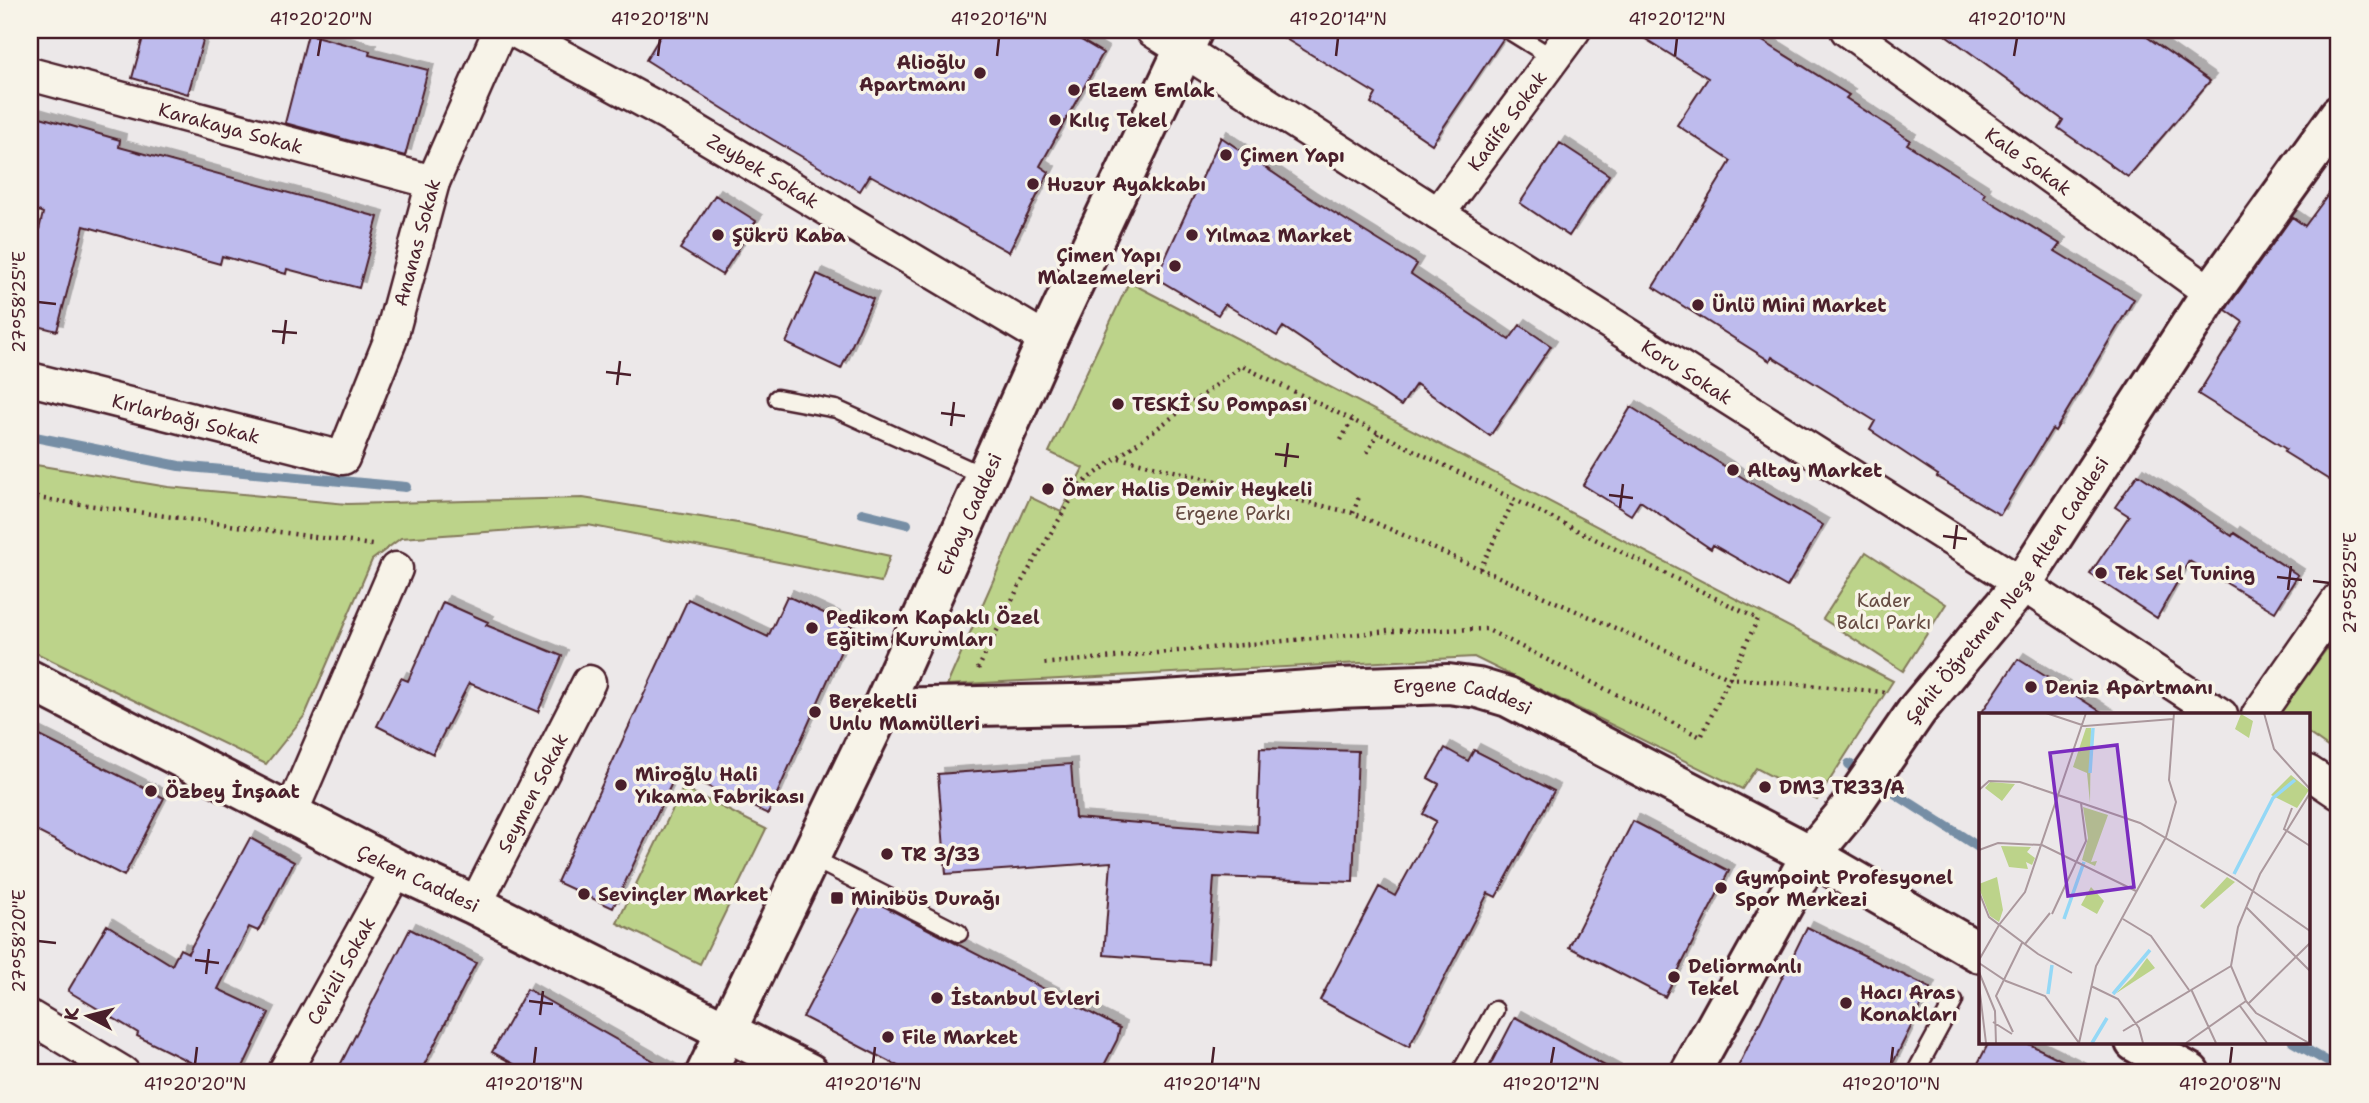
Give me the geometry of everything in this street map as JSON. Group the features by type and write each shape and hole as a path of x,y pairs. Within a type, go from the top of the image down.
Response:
{"street":[{"name":"Ananas Sokak","path":"343,458 390,341 433,182 500,30"},
{"name":"Zeybek Sokak","path":"513,30 668,114 1047,340"},
{"name":"Kadife Sokak","path":"1438,214 1574,30"},
{"name":"Kale Sokak","path":"1847,30 2211,293"},
{"name":"Erbay Caddesi","path":"706,1073 882,708 1047,340 1176,36"},
{"name":"Koru Sokak","path":"1176,36 1438,214 2022,584 2218,713"},
{"name":"Karakaya Sokak","path":"30,74 433,182"},
{"name":"Şehit Öğretmen Neşe Alten Caddesi","path":"1689,1073 1811,855 1846,813 1918,709 2022,584 2211,293 2339,115"},
{"name":"Kırlarbağı Sokak","path":"30,379 343,458"},
{"path":"291,813 386,557"},
{"path":"2259,713 2339,600"},
{"name":"Çeken Caddesi","path":"30,680 397,869 475,905 809,1073"},
{"name":"Seymen Sokak","path":"475,905 589,682"},
{"name":"Ergene Caddesi","path":"882,708 1122,703 1338,688 1448,684 1478,688 1508,697 1811,855 1979,952"},
{"path":"2310,773 2339,793"},
{"name":"Cevizli Sokak","path":"284,1073 397,869"},
{"path":"30,1017 123,1073"},
{"path":"2139,1044 2190,1073"}],"lane":[{"path":"1508,30 1553,58"},
{"path":"777,398 836,409 986,477"},
{"path":"810,857 959,933"},
{"path":"1915,1073 1954,1001"},
{"path":"1460,1073 1495,1010"}],"path":[{"path":"991,668 977,670 1019,586 1080,485 1242,366 1758,619 1701,737 1486,629 1389,631 1032,665"},
{"path":"1341,440 1352,420"},
{"path":"1367,453 1378,433"},
{"path":"1118,458 1353,513 1729,678 1880,690 1918,709"},
{"path":"1353,513 1360,494"},
{"path":"30,497 386,557"},
{"path":"1480,569 1514,500"}],"green space":[{"name":"Ergene Parkı","path":"1129,282 1893,681 1817,800 1756,768 1742,789 1474,657 947,685 1030,497 1061,512 1083,468 1049,452"},
{"path":"30,464 168,487 347,504 583,498 744,524 890,556 881,582 588,525 401,538 372,560 305,715 266,764 30,650"},
{"name":"Kader Balcı Parkı","path":"1866,552 1946,604 1903,671 1823,619"},
{"path":"2339,632 2339,755 2310,734 2310,713 2280,713"},
{"path":"683,788 766,829 700,964 617,923"}],"building":[{"path":"145,30 206,30 188,94 132,78"},
{"path":"664,30 1064,30 1103,53 1040,166 1049,172 1009,252 870,175 860,191 646,60"},
{"path":"1271,30 1498,30 1503,39 1432,144 1371,103 1376,94"},
{"path":"1631,30 1745,30 1849,95 1846,98 1910,140 1907,144 1985,193 1983,197 2060,244 2055,251 2134,299 2055,431 2052,429 2000,515 1937,477 1938,475 1870,430 1875,421 1772,357 1770,361 1653,287 1731,161 1677,125 1708,78"},
{"path":"1939,30 2137,30 2210,81 2128,177 2058,128 2063,120"},
{"path":"308,34 370,51 369,55 428,70 405,156 285,123"},
{"path":"30,114 120,140 119,147 378,217 359,288 287,269 286,274 222,256 220,264 84,226 57,331 30,324 30,267 43,213 30,207"},
{"path":"1221,137 1310,198 1417,264 1411,274 1509,340 1520,325 1551,346 1490,436 1416,384 1401,406 1283,327 1277,336 1225,304 1218,315 1156,278"},
{"path":"1560,143 1609,175 1569,236 1520,203"},
{"path":"2339,180 2339,486 2198,394 2243,322 2226,310 2229,305 2292,217 2305,226"},
{"name":"Şükrü Kaba","path":"715,195 756,221 722,275 680,249"},
{"path":"817,274 873,299 841,369 786,343"},
{"path":"1631,407 1823,525 1787,587 1713,545 1711,549 1640,501 1631,515 1583,485"},
{"path":"2138,474 2232,536 2234,533 2298,575 2275,612 2189,561 2157,618 2090,574 2129,516 2115,507"},
{"path":"787,596 852,626 768,814 677,772 613,908 557,882 688,599 768,637"},
{"path":"443,602 488,622 486,625 562,656 538,712 469,683 433,754 377,726 401,678 408,681"},
{"name":"Deniz Apartmanı","path":"2018,659 2103,713 1981,713"},
{"path":"30,731 164,798 124,876 30,828"},
{"path":"1260,748 1358,751 1353,882 1214,877 1208,963 1104,955 1111,862 946,874 938,774 1071,764 1075,818 1257,832"},
{"path":"1445,748 1468,761 1474,750 1554,791 1496,897 1488,893 1409,1047 1320,1000 1379,887 1395,896 1436,821 1423,814 1439,784 1428,778"},
{"path":"1633,821 1729,871 1665,997 1569,947"},
{"path":"250,838 294,862 258,931 249,927 218,989 269,1013 240,1073 192,1073 196,1065 137,1036 138,1033 68,991 107,925 172,965 180,949 188,953"},
{"name":"İstanbul Evleri","path":"866,897 1120,1028 1117,1040 1100,1073 911,1073 803,1017"},
{"name":"Hacı Aras Konakları","path":"1807,927 1930,988 1888,1073 1735,1073"},
{"path":"410,929 476,963 420,1073 336,1073"},
{"path":"527,989 675,1073 530,1073 492,1052"},
{"path":"1515,1017 1618,1073 1486,1073"},
{"path":"1988,1044 2029,1044 2088,1073 1973,1073"}],"waterway":[{"path":"30,436 179,466 406,487"},
{"path":"862,513 907,524"},
{"path":"1849,764 1979,847"},
{"path":"2297,1044 2339,1068"}],"place":[{"name":"Alioğlu Apartmanı","path":"980,73"},
{"name":"Elzem Emlak","path":"1074,90"},
{"name":"Kılıç Tekel","path":"1055,120"},
{"name":"Çimen Yapı","path":"1226,155"},
{"name":"Huzur Ayakkabı","path":"1033,184"},
{"name":"Şükrü Kaba","path":"718,235"},
{"name":"Yılmaz Market","path":"1192,235"},
{"name":"Çimen Yapı Malzemeleri","path":"1175,266"},
{"name":"Ünlü Mini Market","path":"1698,305"},
{"name":"TESKİ Su Pompası","path":"1118,404"},
{"name":"Altay Market","path":"1733,470"},
{"name":"Ömer Halis Demir Heykeli","path":"1048,489"},
{"name":"Tek Sel Tuning","path":"2101,573"},
{"name":"Pedikom Kapaklı Özel Eğitim Kurumları","path":"812,628"},
{"name":"Deniz Apartmanı","path":"2031,687"},
{"name":"Bereketli Unlu Mamülleri","path":"815,712"},
{"name":"Miroğlu Hali Yıkama Fabrikası","path":"621,785"},
{"name":"DM3 TR33/A","path":"1765,787"},
{"name":"Özbey İnşaat","path":"151,791"},
{"name":"TR 3/33","path":"887,854"},
{"name":"Gympoint Profesyonel Spor Merkezi","path":"1721,888"},
{"name":"Sevinçler Market","path":"584,894"},
{"name":"Minibüs Durağı","path":"837,898"},
{"name":"Deliormanlı Tekel","path":"1674,977"},
{"name":"İstanbul Evleri","path":"937,998"},
{"name":"Hacı Aras Konakları","path":"1846,1003"},
{"name":"File Market","path":"888,1037"}]}
